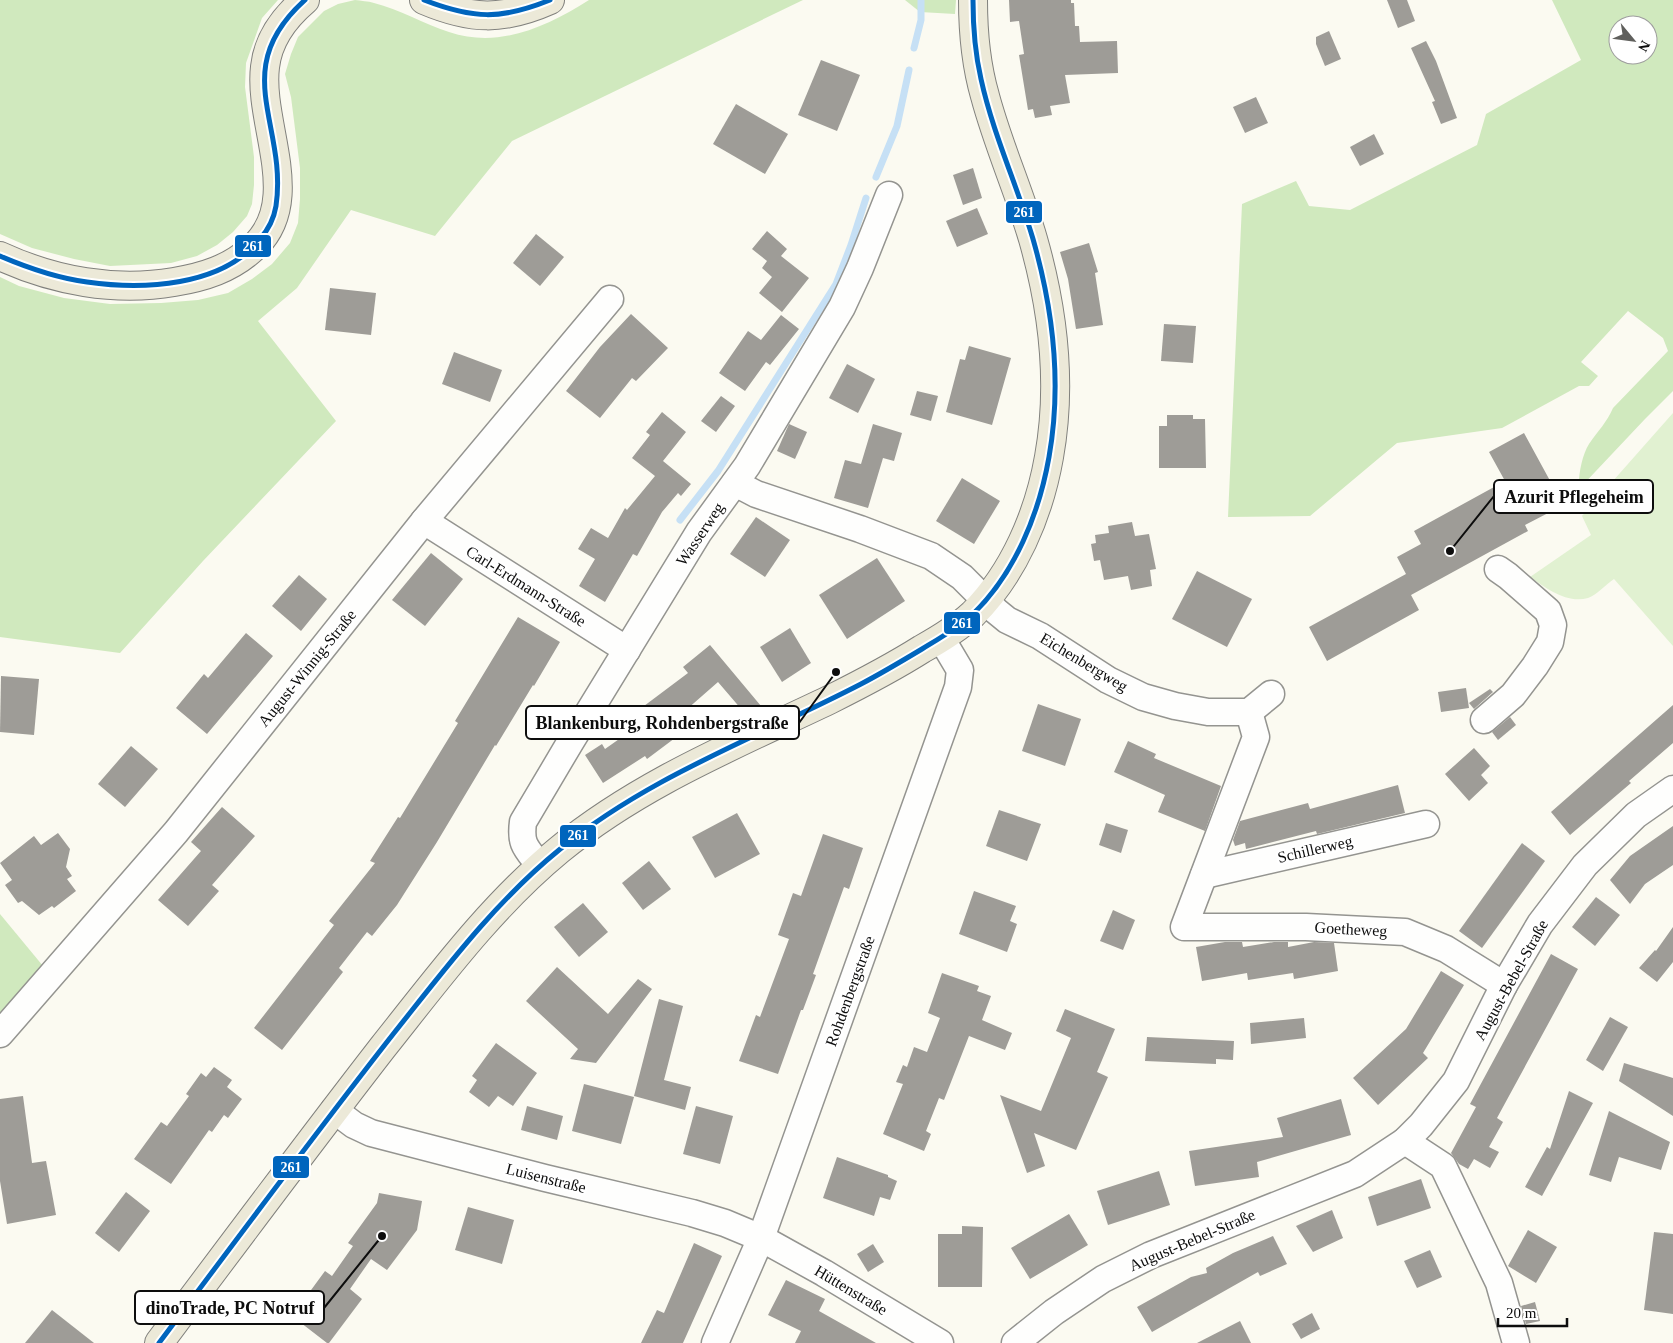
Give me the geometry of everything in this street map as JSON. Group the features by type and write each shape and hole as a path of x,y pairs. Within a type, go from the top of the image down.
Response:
{"main road":[{"path":"0,256 37,272 72,280 141,285 192,279 213,273 244,256 266,232 274,217 278,200 276,166 264,87 265,65 270,46 279,29 291,12 305,0"},
{"path":"424,0 450,10 472,15 491,16 526,10 550,0"},
{"path":"159,1343 334,1110 478,929 540,866 586,829 638,795 698,763 865,682 941,638 971,616 996,587 1018,550 1042,489 1049,458 1055,388 1052,335 1042,278 1032,238 984,93 976,48 973,0"}],"street":[{"name":"Wasserweg","path":"540,866 522,841 523,822 570,741 700,532 748,466 842,307 860,268 888,195"},
{"name":"August-Winnig-Straße","path":"0,1034 176,832 424,521 610,299"},
{"name":"Eichenbergweg","path":"735,483 756,494 860,529 931,556 962,577 1007,620 1033,632 1108,680 1143,697 1175,706 1208,712 1249,712"},
{"name":"Carl-Erdmann-Straße","path":"424,521 627,650"},
{"path":"1484,720 1513,695 1535,666 1550,642 1553,625 1548,611 1498,569"},
{"name":"Rohdenbergstraße","path":"715,1343 761,1238 958,687 960,670 941,638"},
{"path":"1204,875 1256,737 1249,712 1271,694"},
{"name":"August-Bebel-Straße","path":"1015,1343 1054,1312 1103,1279 1151,1254 1355,1174 1405,1141 1421,1125 1456,1081 1504,985 1540,924 1584,865 1636,815 1673,789"},
{"name":"Schillerweg","path":"1204,875 1426,824"},
{"name":"Goetheweg","path":"1204,875 1184,927 1306,927 1405,932 1446,949 1504,985"},
{"name":"Luisenstraße","path":"334,1110 354,1125 371,1133 692,1213 725,1223 761,1238"},
{"path":"1405,1141 1443,1166 1499,1283 1516,1343"},
{"name":"Hüttenstraße","path":"761,1238 824,1273 940,1343"}],"green space":[{"path":"0,0 278,0 262,18 246,63 245,87 254,157 254,185 252,204 247,216 233,232 217,245 197,256 171,263 110,266 32,248 0,234"},
{"path":"355,0 383,6 449,32 468,37 486,38 522,33 556,19 589,0 803,0 512,141 435,236 351,210 297,288 258,321 336,421 203,561 120,653 0,637 0,277 19,286 64,298 110,304 161,303 198,300 228,293 252,279 272,264 290,243 298,223 300,168 291,97 285,74 291,54 298,37 324,11 338,4"},
{"path":"905,0 956,0 955,14 920,12"},
{"path":"1552,0 1673,0 1673,391 1579,489 1581,466 1589,444 1613,408 1668,351 1663,338 1628,311 1581,362 1598,376 1589,386 1579,386 1502,428 1397,443 1310,516 1228,517 1242,204 1296,181 1309,206 1350,210 1477,145 1486,114 1581,60"},
{"path":"1673,413 1673,646 1614,579 1591,597 1572,599 1557,594 1530,577 1591,535 1582,516"},
{"path":"0,914 43,966 0,1017"}],"building":[{"path":"1009,0 1071,0 1071,3 1074,3 1075,26 1079,26 1080,42 1117,41 1118,73 1065,75 1070,103 1050,106 1052,115 1035,118 1033,109 1028,110 1019,55 1024,54 1019,21 1010,22"},
{"path":"1387,0 1407,0 1415,21 1398,28"},
{"path":"1329,31 1341,59 1325,66 1316,44 1316,37"},
{"path":"1426,41 1436,61 1457,118 1441,124 1432,102 1435,101 1411,48"},
{"path":"821,60 860,75 837,131 798,115"},
{"path":"1256,97 1268,123 1245,133 1233,107"},
{"path":"736,104 788,134 765,174 713,144"},
{"path":"1374,134 1384,154 1360,166 1350,147"},
{"path":"973,168 982,198 963,205 953,175"},
{"path":"977,208 988,234 957,247 946,221"},
{"path":"767,231 787,249 781,256 809,278 782,312 759,293 772,277 762,268 767,261 752,249"},
{"path":"536,234 564,257 540,286 513,263"},
{"path":"1089,243 1098,272 1095,273 1103,325 1076,329 1068,279 1060,252"},
{"path":"330,288 376,293 371,335 325,330"},
{"path":"631,314 668,348 636,381 632,378 600,418 566,391 600,347"},
{"path":"781,315 799,329 770,365 766,362 745,391 719,373 748,331 761,340"},
{"path":"1164,324 1196,326 1193,363 1161,361"},
{"path":"969,346 1011,358 992,425 946,412 960,359 965,360"},
{"path":"454,352 502,370 490,402 442,384"},
{"path":"847,364 875,379 858,413 829,398"},
{"path":"917,391 938,396 931,421 910,415"},
{"path":"721,396 735,406 716,432 701,421"},
{"path":"662,412 686,432 663,461 691,484 681,496 678,493 662,512 637,556 633,554 605,602 579,586 595,559 578,549 591,528 608,538 625,508 627,510 655,476 632,458 650,435 646,432"},
{"path":"1167,415 1193,415 1193,419 1205,419 1206,468 1159,468 1159,426 1167,426"},
{"path":"789,424 807,432 795,459 777,451"},
{"path":"873,424 902,433 894,461 883,458 868,508 834,498 845,460 861,464"},
{"path":"1524,433 1554,488 1552,511 1525,525 1528,531 1411,595 1419,610 1327,661 1309,627 1406,574 1397,557 1421,544 1414,531 1505,481 1489,452"},
{"path":"962,478 1000,501 974,544 936,521"},
{"path":"756,517 790,540 765,577 730,554"},
{"path":"1132,522 1135,536 1149,534 1156,569 1150,570 1152,586 1131,590 1128,576 1104,580 1100,560 1094,561 1091,544 1096,543 1095,535 1109,533 1108,526"},
{"path":"431,553 463,579 425,626 392,600"},
{"path":"877,558 905,601 847,639 819,595"},
{"path":"1197,571 1252,599 1227,647 1172,619"},
{"path":"299,575 327,599 301,631 272,606"},
{"path":"518,617 560,642 397,905 372,936 367,932 339,968 343,972 282,1050 254,1028 334,925 329,921 375,863 370,861 398,817 400,818 458,723 455,721"},
{"path":"790,628 811,663 782,682 760,647"},
{"path":"246,633 273,656 207,734 176,708 204,674 208,678"},
{"path":"710,645 761,706 748,717 718,682 686,710 695,723 647,759 645,756 603,783 585,755 602,744 605,749 639,725 632,715 688,673 683,667"},
{"path":"1,676 39,679 34,735 0,732"},
{"path":"1466,688 1469,708 1441,712 1438,692"},
{"path":"1490,689 1493,692 1474,709 1469,703"},
{"path":"1038,704 1081,719 1065,766 1022,751"},
{"path":"1673,705 1673,743 1629,781 1631,783 1570,835 1551,812"},
{"path":"1510,717 1516,725 1498,740 1492,732"},
{"path":"1128,741 1156,754 1154,758 1221,786 1205,831 1158,812 1165,795 1114,772"},
{"path":"131,746 158,769 125,807 98,784"},
{"path":"1474,748 1490,766 1481,775 1488,783 1469,801 1445,774"},
{"path":"1398,785 1405,813 1317,834 1316,831 1246,849 1245,843 1235,846 1233,840 1240,821 1308,803 1310,809"},
{"path":"222,807 255,836 212,885 219,891 188,926 158,900 201,851 191,842"},
{"path":"999,810 1041,824 1027,861 986,846"},
{"path":"737,813 760,854 715,878 692,837"},
{"path":"1106,823 1128,830 1121,853 1099,845"},
{"path":"1673,826 1673,865 1645,884 1630,904 1610,880 1630,856"},
{"path":"58,833 70,849 66,867 72,876 67,879 76,891 54,908 52,906 39,915 22,901 18,903 5,885 12,880 0,863 34,836 41,845"},
{"path":"823,834 863,848 849,889 844,887 813,974 816,975 778,1074 739,1061 756,1015 760,1017 789,939 778,935 793,893 801,896"},
{"path":"1522,843 1545,861 1482,948 1459,931"},
{"path":"649,861 671,889 643,910 622,883"},
{"path":"974,891 1016,906 1010,921 1017,924 1007,952 959,934"},
{"path":"1596,897 1620,915 1595,946 1572,927"},
{"path":"583,903 608,932 579,957 554,927"},
{"path":"1113,910 1135,920 1123,950 1100,941"},
{"path":"1673,927 1673,962 1657,982 1639,968 1656,951"},
{"path":"1225,942 1242,942 1243,947 1274,942 1288,942 1288,947 1314,942 1334,943 1338,971 1294,979 1293,973 1248,980 1247,973 1202,981 1196,947"},
{"path":"1551,954 1578,969 1497,1118 1503,1122 1489,1147 1499,1152 1490,1168 1474,1159 1468,1169 1459,1164 1451,1153 1476,1107 1470,1104"},
{"path":"557,967 608,1014 638,979 652,989 596,1063 570,1059 578,1049 526,1001"},
{"path":"1441,971 1464,985 1423,1053 1428,1058 1378,1105 1353,1078 1406,1029"},
{"path":"942,973 979,986 977,991 991,996 982,1020 1012,1033 1005,1050 969,1036 944,1100 939,1098 926,1131 931,1134 924,1151 883,1134 903,1084 896,1082 903,1065 907,1067 914,1047 927,1052 940,1018 928,1013"},
{"path":"659,999 683,1006 664,1080 691,1087 685,1110 634,1096"},
{"path":"1065,1009 1115,1029 1097,1072 1108,1077 1076,1150 1034,1133 1045,1166 1027,1173 1000,1095 1041,1111 1071,1038 1056,1031"},
{"path":"1610,1017 1628,1027 1603,1071 1586,1060"},
{"path":"1304,1018 1306,1038 1251,1044 1250,1023"},
{"path":"1147,1037 1234,1041 1233,1060 1216,1059 1216,1064 1145,1061"},
{"path":"496,1043 537,1073 513,1106 498,1096 489,1107 469,1092 477,1080 472,1076"},
{"path":"1624,1063 1673,1078 1673,1116 1619,1081"},
{"path":"214,1067 232,1080 227,1087 242,1099 228,1118 224,1115 212,1132 209,1130 171,1184 134,1159 161,1122 167,1126 189,1096 186,1094 201,1073 206,1077"},
{"path":"584,1084 634,1097 621,1144 572,1131"},
{"path":"1569,1091 1593,1103 1542,1196 1525,1187 1547,1147 1550,1149"},
{"path":"23,1096 32,1163 46,1161 56,1215 7,1224 0,1181 0,1099"},
{"path":"1341,1099 1351,1135 1257,1162 1259,1177 1195,1186 1189,1151 1283,1137 1277,1118"},
{"path":"527,1106 563,1116 557,1140 521,1130"},
{"path":"696,1106 733,1116 720,1164 683,1154"},
{"path":"1609,1111 1670,1142 1661,1170 1619,1157 1611,1182 1589,1175"},
{"path":"837,1157 888,1175 888,1177 897,1181 890,1200 880,1197 874,1216 823,1198"},
{"path":"1159,1171 1170,1205 1108,1225 1097,1191"},
{"path":"1421,1179 1431,1208 1377,1226 1368,1197"},
{"path":"126,1192 150,1211 119,1252 95,1233"},
{"path":"379,1193 422,1201 417,1230 387,1270 371,1259 350,1289 362,1299 329,1343 327,1343 292,1316 325,1271 332,1276 353,1246 348,1243 377,1203"},
{"path":"468,1207 514,1220 502,1264 455,1250"},
{"path":"1332,1210 1343,1238 1313,1252 1296,1226"},
{"path":"1069,1214 1088,1245 1030,1279 1011,1248"},
{"path":"962,1226 983,1227 982,1287 938,1287 938,1234 962,1234"},
{"path":"1528,1230 1557,1247 1536,1283 1508,1266"},
{"path":"1654,1232 1673,1234 1673,1314 1644,1310"},
{"path":"1273,1236 1287,1264 1260,1276 1258,1272 1152,1332 1137,1307 1191,1277 1207,1273 1206,1268 1233,1253"},
{"path":"694,1243 722,1256 683,1343 641,1343 657,1310 664,1313"},
{"path":"873,1244 884,1262 868,1272 857,1254"},
{"path":"1430,1250 1442,1277 1417,1288 1404,1261"},
{"path":"786,1280 825,1299 819,1311 876,1343 795,1343 801,1331 768,1315"},
{"path":"1535,1302 1540,1321 1526,1324 1521,1306"},
{"path":"52,1310 94,1343 25,1343"},
{"path":"1312,1313 1320,1329 1301,1339 1292,1324"},
{"path":"1240,1321 1251,1343 1197,1343"}],"waterway":[{"path":"914,48 921,20 921,0"},
{"path":"876,177 897,126 909,70"},
{"path":"680,520 718,471 836,284 866,198"}],"transit line":[{"name":"261","path":"0,256 65,278 109,284 156,285 180,282 203,276 225,267 244,255 266,232 276,206 277,176 275,149 266,99 265,74 269,50 282,26 305,0"},
{"name":"261","path":"424,0 457,11 487,15 517,11 550,0"},
{"name":"261","path":"159,1343 334,1110 432,985 492,914 536,870 559,850 630,800 706,759 861,684 949,633 973,614 988,598 1013,561 1032,521 1045,478 1053,430 1055,374 1050,319 1040,265 1020,199 992,120 981,79 975,40 973,0"}],"place":[{"name":"Azurit Pflegeheim","path":"1450,551"},
{"name":"Blankenburg, Rohdenbergstraße","path":"836,672"},
{"name":"dinoTrade, PC Notruf","path":"382,1236"}]}
